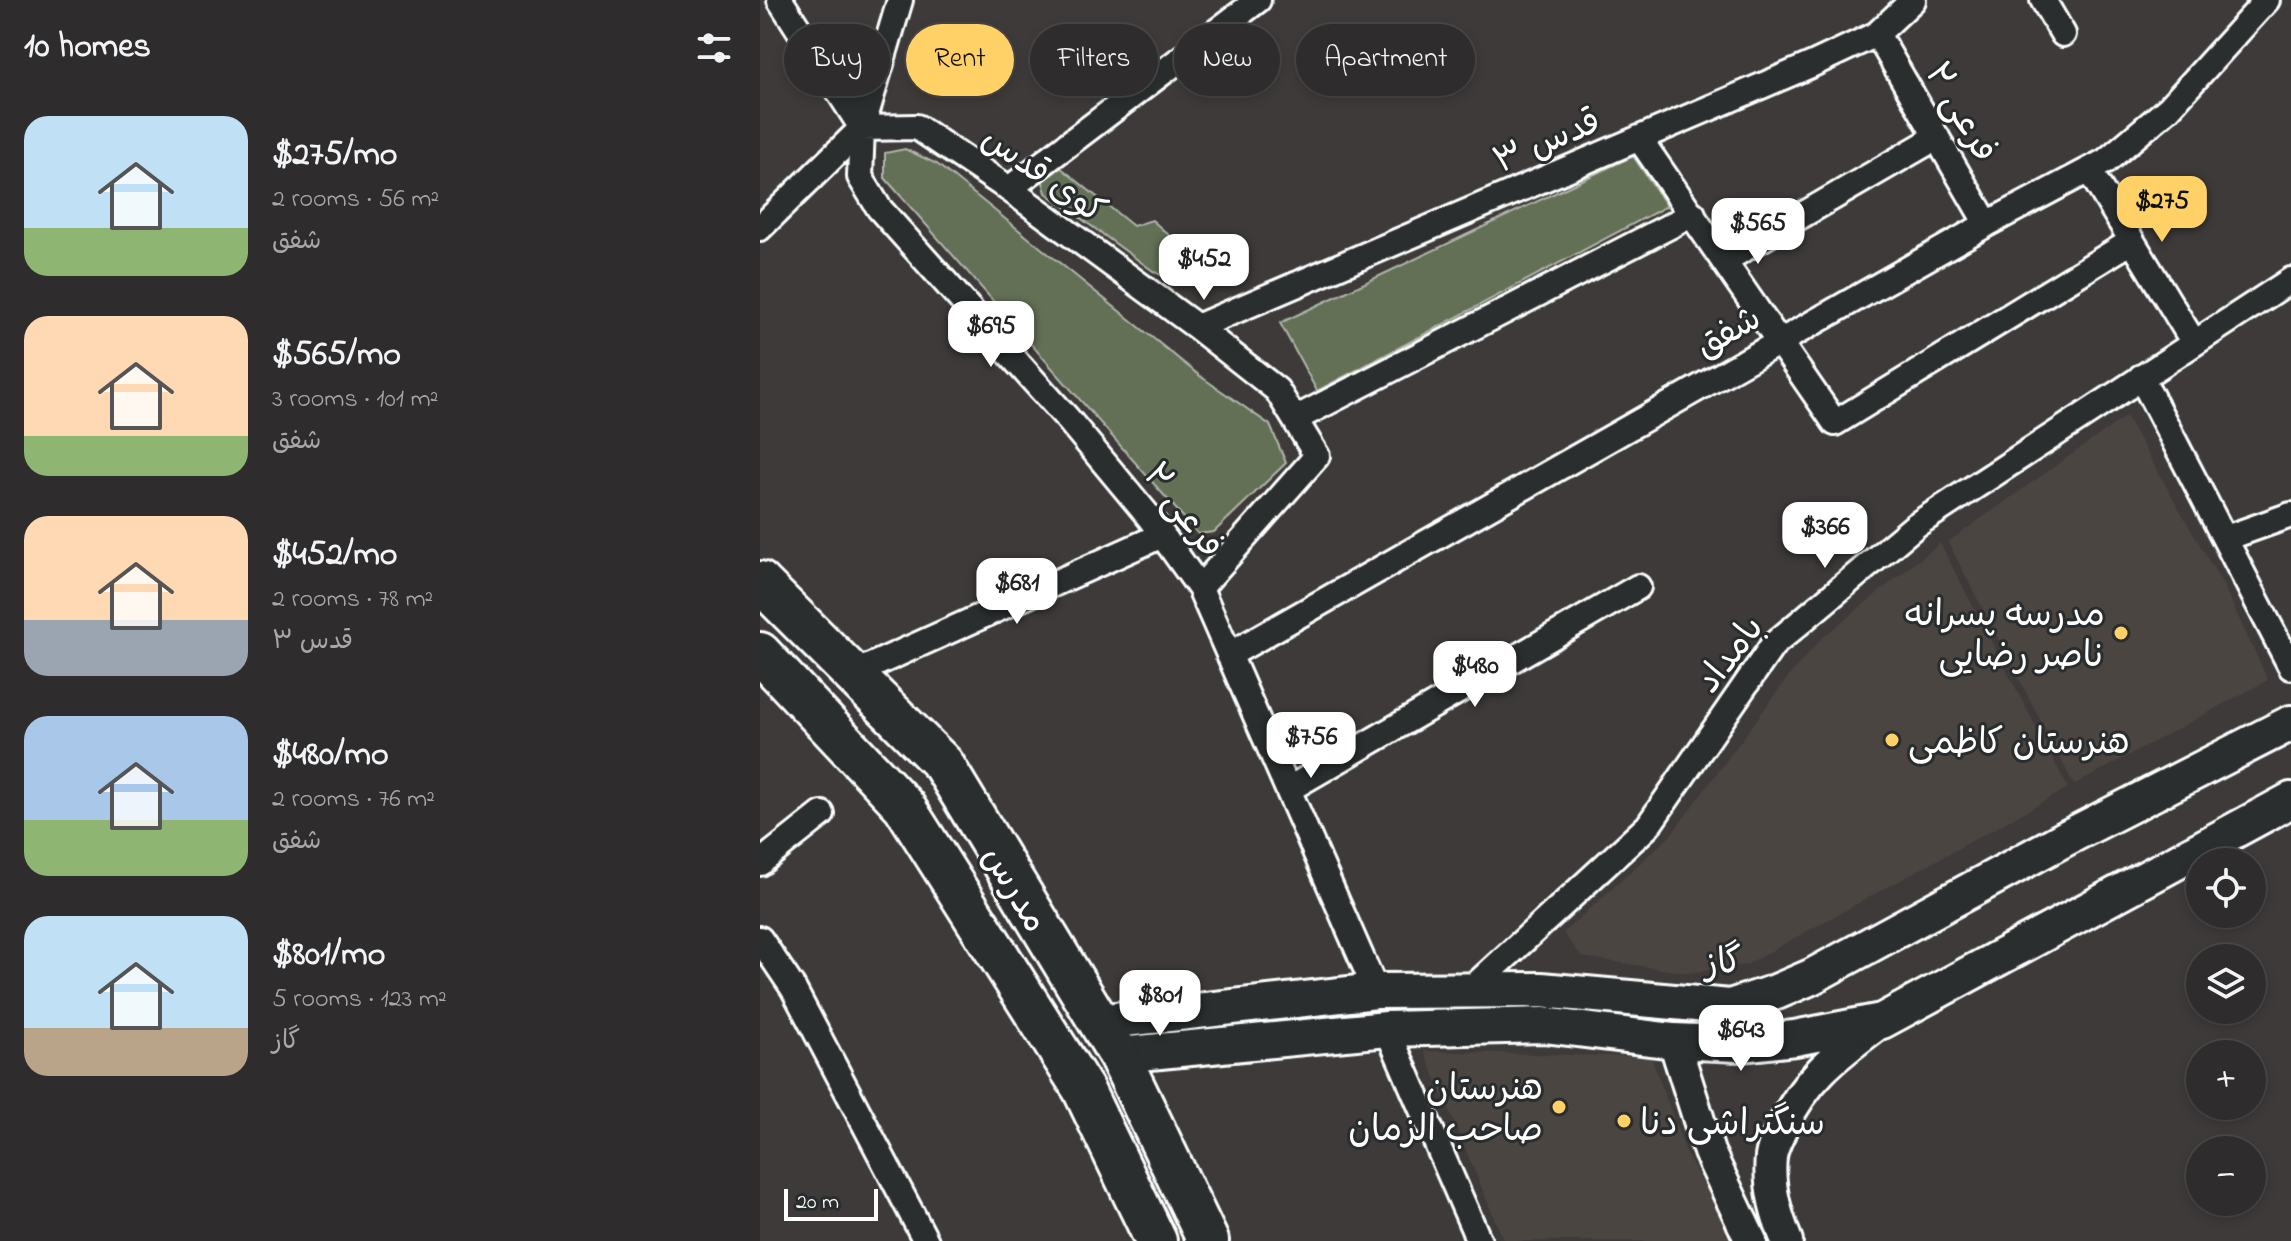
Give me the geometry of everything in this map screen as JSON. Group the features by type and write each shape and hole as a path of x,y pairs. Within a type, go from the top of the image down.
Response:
{"main road":[{"name":"مدرس","path":"760,582 943,764 1119,1055 1208,1241"},
{"name":"مدرس","path":"760,653 904,806 1074,1074 1156,1241"},
{"name":"گاز","path":"1098,1022 1376,991 1541,990 1730,1007 1776,992 1824,970 2068,837 2291,723"},
{"path":"1074,1074 1119,1055 1387,1029 1544,1025 1674,1041 1740,1044 1795,1038 1882,1021 2291,800"},
{"path":"1195,1010 1188,1031 1191,1038 1201,1045"},
{"path":"1052,1038 1098,1022"}],"street":[{"path":"780,0 862,128"},
{"path":"760,228 862,128 900,0"},
{"path":"1009,189 1258,0"},
{"name":"قدس ۳","path":"1197,327 1813,64 1877,34 1913,0"},
{"path":"2043,0 2063,34"},
{"name":"شفق","path":"1229,655 1987,224 2106,161 2169,108 2267,0"},
{"name":"فرعی ۲","path":"1877,34 1987,224"},
{"name":"کوی قدس","path":"862,128 917,127 1009,189 1277,390 1317,456 1200,588"},
{"name":"فرعی ۲","path":"862,128 860,177 879,208 1067,418 1162,535 1200,588 1376,991"},
{"path":"1725,260 1937,137"},
{"path":"1639,138 1835,423 2132,241"},
{"path":"2089,170 2194,343"},
{"path":"1295,419 1693,214"},
{"name":"بامداد","path":"1470,990 1648,826 1773,645 1916,525 2291,280"},
{"path":"2141,377 2291,667"},
{"path":"2226,538 2291,515"},
{"path":"853,674 1162,535"},
{"path":"1289,789 1638,587"},
{"path":"760,863 822,814"},
{"path":"760,939 793,988 926,1241"},
{"path":"1787,1241 1771,1191 1771,1154 1806,1085 1835,1056 1882,1021"},
{"path":"1387,1029 1479,1241"},
{"path":"1674,1041 1709,1152 1751,1241"}],"shaded area":[{"name":"مدرسه پسرانه ناصر رضایی","path":"2126,416 2224,587 2268,680 2074,785 1948,542"},
{"name":"هنرستان کاظمی","path":"1940,543 2068,788 1746,965 1688,973 1582,957 1563,933 1671,835 1792,672 1822,638"},
{"name":"هنرستان صاحب الزمان","path":"1424,1051 1651,1057 1688,1158 1738,1241 1504,1241"}],"green space":[{"path":"905,149 937,164 1200,376 1270,425 1286,463 1214,532 1198,534 885,178 885,153"},
{"path":"1633,156 1667,206 1317,391 1280,323"},
{"path":"1060,167 1133,226 1152,220 1189,253 1170,280 1046,193 1041,175"}],"place":[{"name":"مدرسه پسرانه ناصر رضایی","path":"2121,633"},
{"name":"هنرستان کاظمی","path":"1892,740"},
{"name":"هنرستان صاحب الزمان","path":"1559,1107"},
{"name":"سنگتراشی دنا","path":"1624,1121"}]}
